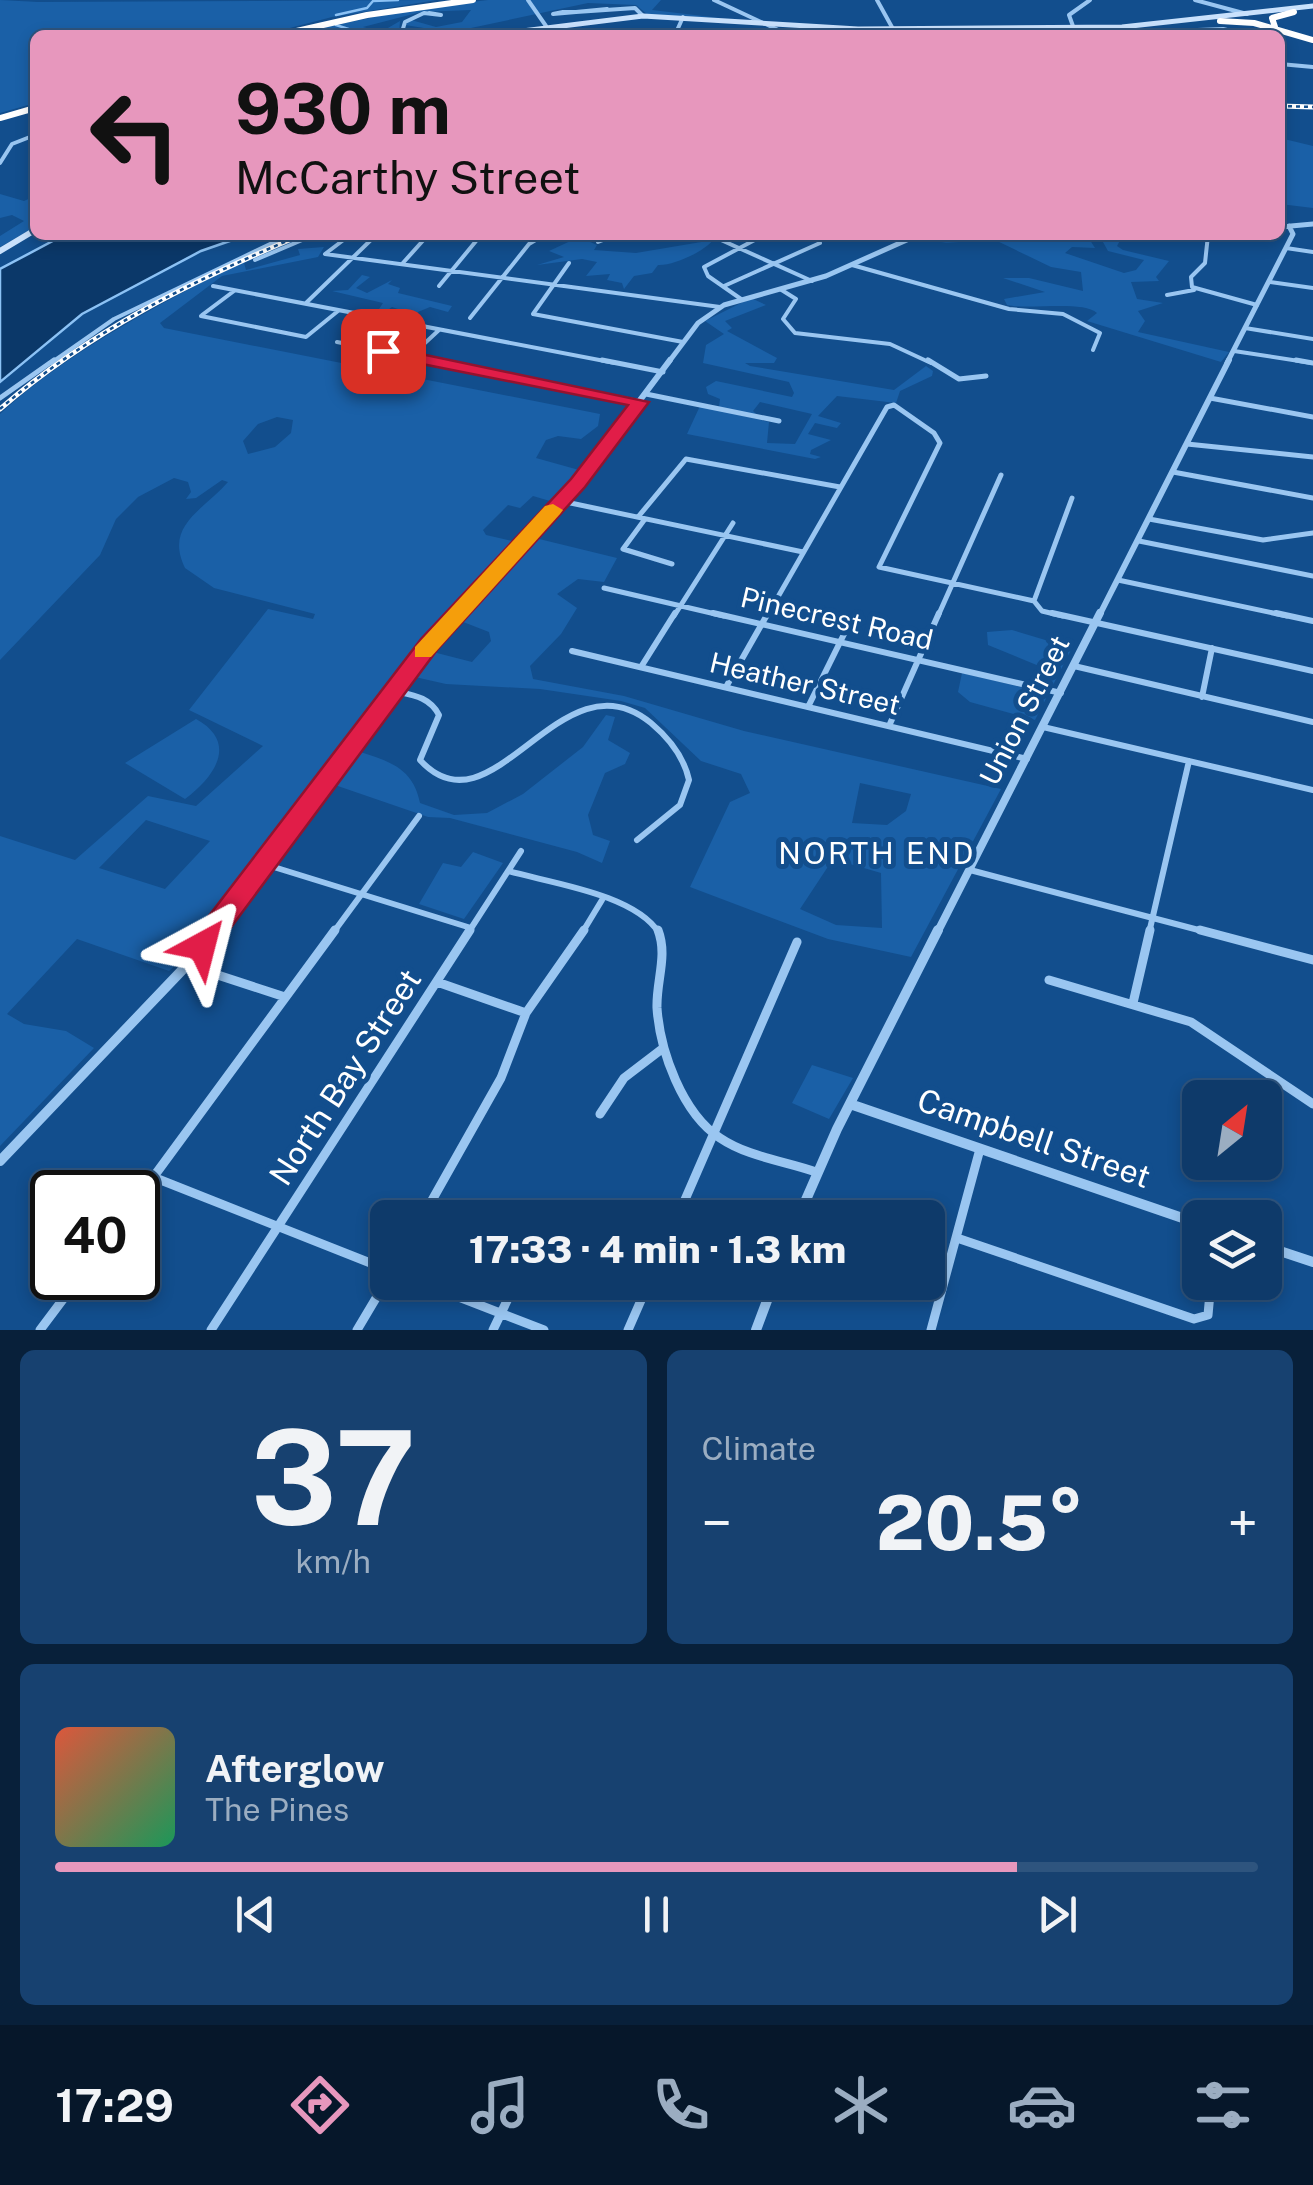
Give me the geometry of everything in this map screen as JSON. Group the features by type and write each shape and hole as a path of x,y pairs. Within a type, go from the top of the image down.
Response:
{"highway":[{"path":"290,30 351,15 450,0"},
{"path":"301,30 366,15 473,0"},
{"path":"1274,28 1270,21 1274,16 1294,12"},
{"path":"1246,15 1260,25"},
{"path":"1246,15 1282,30"},
{"path":"1220,21 1280,30"},
{"path":"1285,31 1313,38"},
{"path":"1285,31 1313,38"},
{"path":"0,117 30,108"}],"main road":[{"path":"1134,30 1313,8"},
{"path":"1172,24 1313,8"},
{"path":"523,30 643,16 894,30 1118,30"},
{"path":"0,250 30,233"}],"street":[{"path":"528,0 546,26"},
{"path":"714,0 781,30"},
{"path":"878,0 894,30"},
{"path":"1074,29 1068,16 1090,0"},
{"path":"1195,0 1246,15"},
{"path":"538,16 606,9 640,9 643,16"},
{"path":"402,30 406,20 429,13"},
{"path":"677,30 683,17"},
{"path":"1285,64 1313,67"},
{"path":"0,163 10,146 30,136"},
{"path":"1285,226 1313,224"},
{"name":"Union Street","path":"805,1200 850,1104 1270,282 1293,234 1285,226"},
{"path":"0,398 114,319 279,240"},
{"path":"255,260 302,240"},
{"path":"343,240 325,254 720,307"},
{"path":"305,304 372,240"},
{"path":"401,265 424,240"},
{"path":"439,286 478,240"},
{"path":"470,318 536,240"},
{"path":"598,242 603,240"},
{"path":"721,240 812,280"},
{"path":"741,299 704,267 753,240"},
{"path":"0,1161 187,964 450,620 562,501 683,342 720,307 812,280 907,240"},
{"path":"1195,290 1190,280 1206,263 1208,240"},
{"path":"723,286 820,243"},
{"path":"1286,248 1313,252"},
{"path":"569,262 533,314 683,342"},
{"path":"852,265 1009,308 1074,318 1100,333 1094,350"},
{"path":"1270,282 1313,288"},
{"path":"213,286 662,372"},
{"path":"780,289 796,299 783,319 797,334 887,343 918,353 946,376 986,376"},
{"path":"1167,294 1195,290 1257,306"},
{"path":"234,291 201,316 306,337 338,310"},
{"path":"1246,328 1313,339"},
{"path":"410,357 440,330"},
{"path":"338,342 640,402"},
{"path":"1234,350 1313,363"},
{"path":"646,394 779,420"},
{"path":"1210,398 1313,417"},
{"path":"726,687 890,405 938,436 938,446 879,567 1034,601 1042,611 1313,671"},
{"path":"1187,444 1313,457"},
{"path":"672,564 623,549 686,459 840,487"},
{"path":"1173,472 1313,498"},
{"path":"889,726 1000,475"},
{"path":"1034,601 1072,498"},
{"path":"562,501 803,552"},
{"path":"1150,519 1263,540 1313,533"},
{"path":"641,667 733,523"},
{"path":"1139,540 1313,576"},
{"path":"1118,580 1313,621"},
{"name":"Pinecrest Road","path":"604,588 1061,693"},
{"path":"808,706 852,620"},
{"path":"1202,697 1212,648"},
{"name":"Heather Street","path":"572,650 1027,759"},
{"path":"1074,666 1313,722"},
{"path":"395,691 424,698 437,709 439,715 420,760 434,776 456,782 486,774 573,711 588,705 623,706 640,713 686,758 691,774 678,812 637,840"},
{"path":"1043,727 1313,790"},
{"path":"1133,1003 1189,760"},
{"path":"158,1170 418,816"},
{"name":"North Bay Street","path":"211,1330 521,851"},
{"path":"264,864 471,928"},
{"path":"970,870 1313,960"},
{"path":"508,871 640,913 661,934 656,1022 662,1049 714,1134 816,1172"},
{"path":"432,1200 500,1078 526,1013 564,964 602,900"},
{"path":"686,1200 796,942"},
{"path":"187,964 285,997"},
{"path":"1050,980 1200,1026 1313,1104"},
{"path":"437,982 526,1013"},
{"path":"600,1114 637,1065 662,1049"},
{"name":"Campbell Street","path":"850,1104 1182,1218"},
{"path":"931,1330 980,1149"},
{"path":"160,1180 370,1266"},
{"path":"957,1238 1194,1320 1208,1315 1210,1300"},
{"path":"1282,1252 1313,1262"},
{"path":"40,1330 62,1300"},
{"path":"357,1330 374,1300"},
{"path":"466,1300 544,1330"},
{"path":"493,1330 508,1300"},
{"path":"628,1330 641,1300"},
{"path":"756,1330 767,1300"}],"shaded area":[{"path":"0,0 437,0 332,17 282,30 30,30 30,104 0,113"},
{"path":"488,0 661,0 652,10 720,18 648,15 636,5 588,3 470,30 405,25 411,20 436,27 462,22 471,10 421,12 363,27 374,30 311,30 414,9"},
{"path":"400,21 399,30 384,30"},
{"path":"1285,139 1313,146 1313,208 1285,205"},
{"path":"0,194 24,201 30,198 30,230 0,247 0,236 24,221 12,215 0,218"},
{"path":"55,240 233,240 201,251 82,314 0,382 0,269"},
{"path":"297,240 244,263 246,270 300,255 298,249 324,247 318,257 222,276 160,323 164,328 600,414 598,426 581,439 558,436 546,440 536,458 579,470 550,501 533,496 520,508 508,505 483,530 486,535 512,541 442,618 177,964 169,971 77,939 7,1014 24,1024 66,1031 94,1048 0,1146 0,836 75,860 148,796 196,806 263,746 189,710 268,609 313,619 315,614 214,588 185,568 179,540 183,529 228,482 222,480 196,498 186,499 191,492 188,482 174,478 138,497 116,519 100,555 0,660 0,414 47,375 123,326 268,248","holes":["277,417 293,420 291,433 275,447 248,454 243,441 258,424","146,820 210,841 165,889 99,868"]},
{"path":"573,240 597,245 594,250 636,253 713,240 688,257 658,265 652,273 634,276 624,289 622,283 607,280 610,274 586,276 597,262 582,259 537,265 564,257 549,251"},
{"path":"995,240 1090,240 1095,248 1072,247 1065,253 1124,273 1136,270 1144,260 1108,251 1102,240 1120,240 1117,246 1123,250 1169,261 1156,277 1159,281 1131,282 1137,299 1163,303 1138,311 1145,321 1138,332 1229,352 1221,362 1087,321 1097,313 1090,309 1007,305 1004,299 1045,292 1003,278 1029,278 1083,291 1081,272 1051,267"},
{"path":"362,275 370,277 356,288 367,293 392,280 388,284 400,288 398,293 452,306 448,312 430,307 413,314 392,307 382,314 377,312 383,303 332,291 348,290"},
{"path":"751,298 766,305 725,321 732,328 727,331 777,358 774,363 745,363 750,366 894,390 926,366 933,371 932,376 900,391 896,403 837,396 818,416 841,423 837,428 815,423 808,434 831,440 811,450 810,454 821,457 815,459 687,434 700,406 769,422 767,443 795,444 812,414 760,402 753,411 758,416 719,407 720,399 708,394 706,387 716,381 792,397 794,393 789,382 703,363 706,345 724,334 705,321"},
{"path":"531,537 617,558 604,582 578,579 557,594 577,608 561,634 530,666 533,679 624,696 744,731 1001,789 911,957 828,939 690,887 730,802 750,793 741,774 701,761 645,708 540,689 446,684 415,677 433,652 472,662 491,641 489,632 458,620","holes":["860,783 911,794 906,811 887,825 852,823","833,859 881,873 882,928 836,925 800,909"]},
{"path":"1012,630 1072,648 1035,720 970,702 958,692 962,673 1025,688 1039,666 988,645 987,632"},
{"path":"606,715 615,717 608,740 630,753 625,764 605,773 588,815 593,835 610,841 602,863 577,852 450,818 428,817 332,784 357,751 398,767 412,781 420,803 454,815 487,813 523,794 583,747"},
{"path":"196,719 216,738 218,759 206,780 185,799 125,763"},
{"path":"473,852 503,863 464,919 419,904 443,863 461,867"},
{"path":"812,1065 853,1078 829,1119 792,1103"}],"waterway":[{"path":"336,15 367,8 373,1 398,0"},
{"path":"336,25 352,30"}],"railway":[{"path":"1285,106 1313,107"},
{"path":"0,409 70,355 143,310 290,240"}],"slow traffic":[{"path":"423,652 553,510"}],"district":[{"name":"NORTH END","path":"877,853"}],"route":[{"path":"202,946 429,644 578,483 640,402 383,351"}]}
